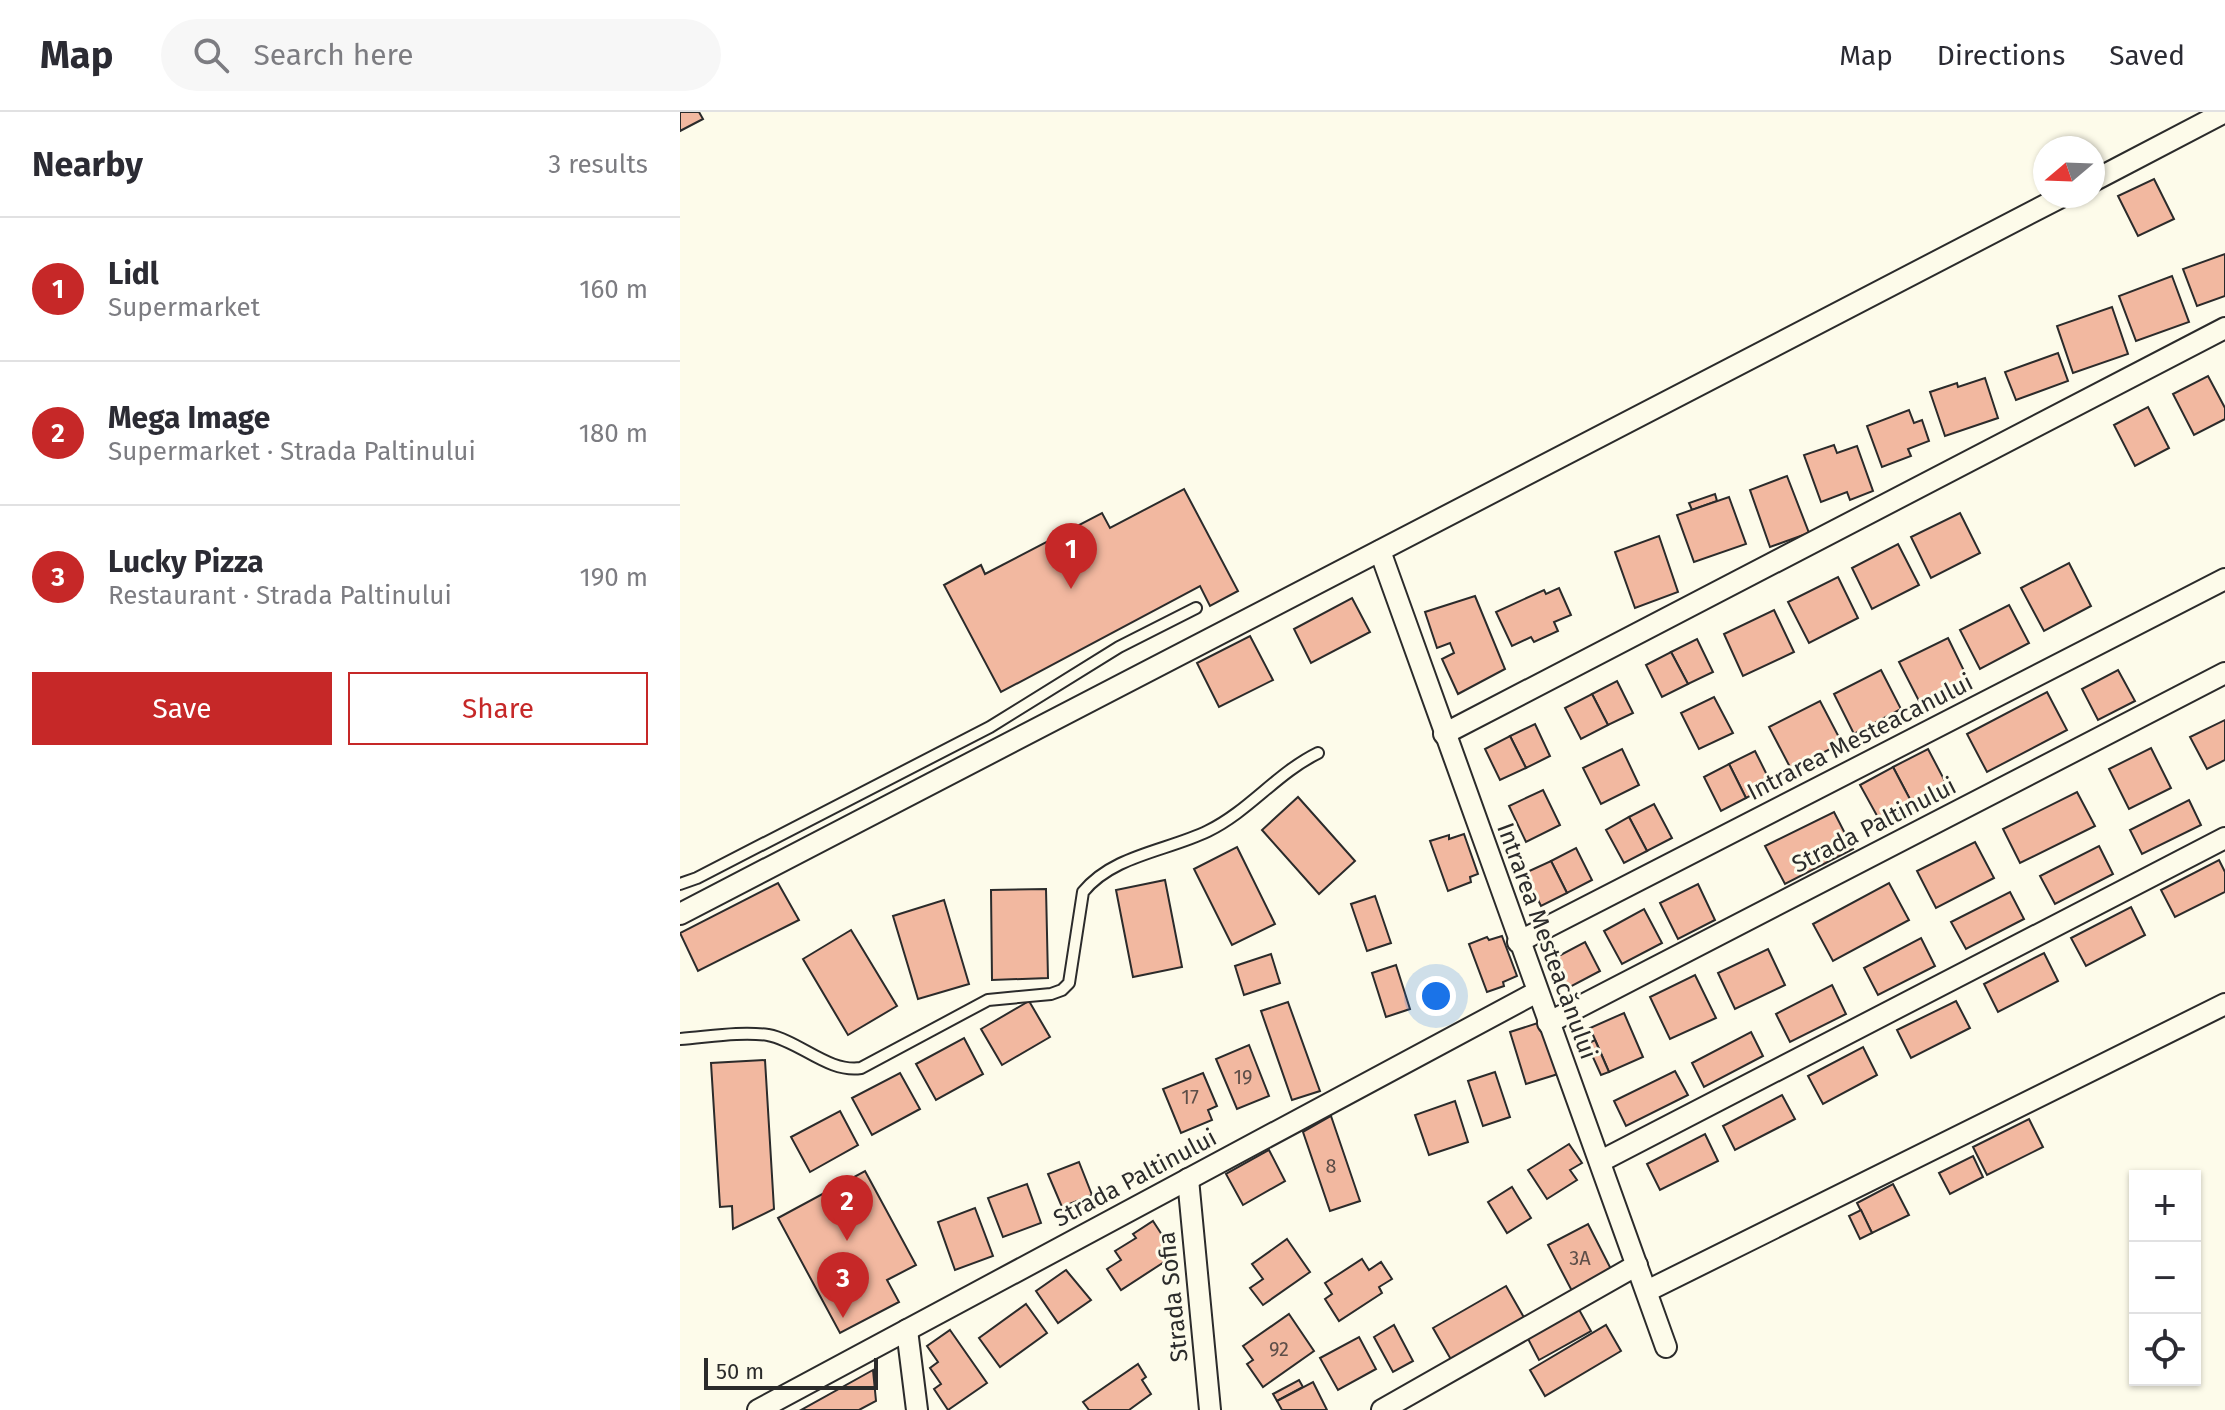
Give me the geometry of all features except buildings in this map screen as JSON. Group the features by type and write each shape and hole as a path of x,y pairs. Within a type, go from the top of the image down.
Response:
{"street":[{"path":"2105,175 2225,112"},
{"path":"680,914 2040,208"},
{"path":"1444,734 2225,328"},
{"name":"Intrarea Mesteacănului","path":"1380,551 1666,1347"},
{"name":"Intrarea Mesteacanului","path":"1518,942 2225,579"},
{"name":"Strada Paltinului","path":"1548,1023 2225,673"},
{"path":"1601,1161 2225,838"},
{"name":"Strada Paltinului","path":"758,1410 1537,992"},
{"path":"1647,1291 2225,1004"},
{"name":"Strada Sofia","path":"1188,1179 1210,1410"},
{"path":"1382,1410 1637,1265"},
{"path":"907,1330 917,1410"}],"lane":[{"path":"680,884 990,727 1119,647 1196,608"},
{"path":"680,1039 766,1035 782,1039 848,1070 861,1068 988,1000 1051,994 1062,990 1069,983 1083,892 1091,882 1115,867 1208,831 1234,816 1299,762 1318,753"}],"place":[{"name":"Lidl","path":"1071,589"},
{"name":"Mega Image","path":"847,1241"},
{"name":"Lucky Pizza","path":"843,1318"}]}
